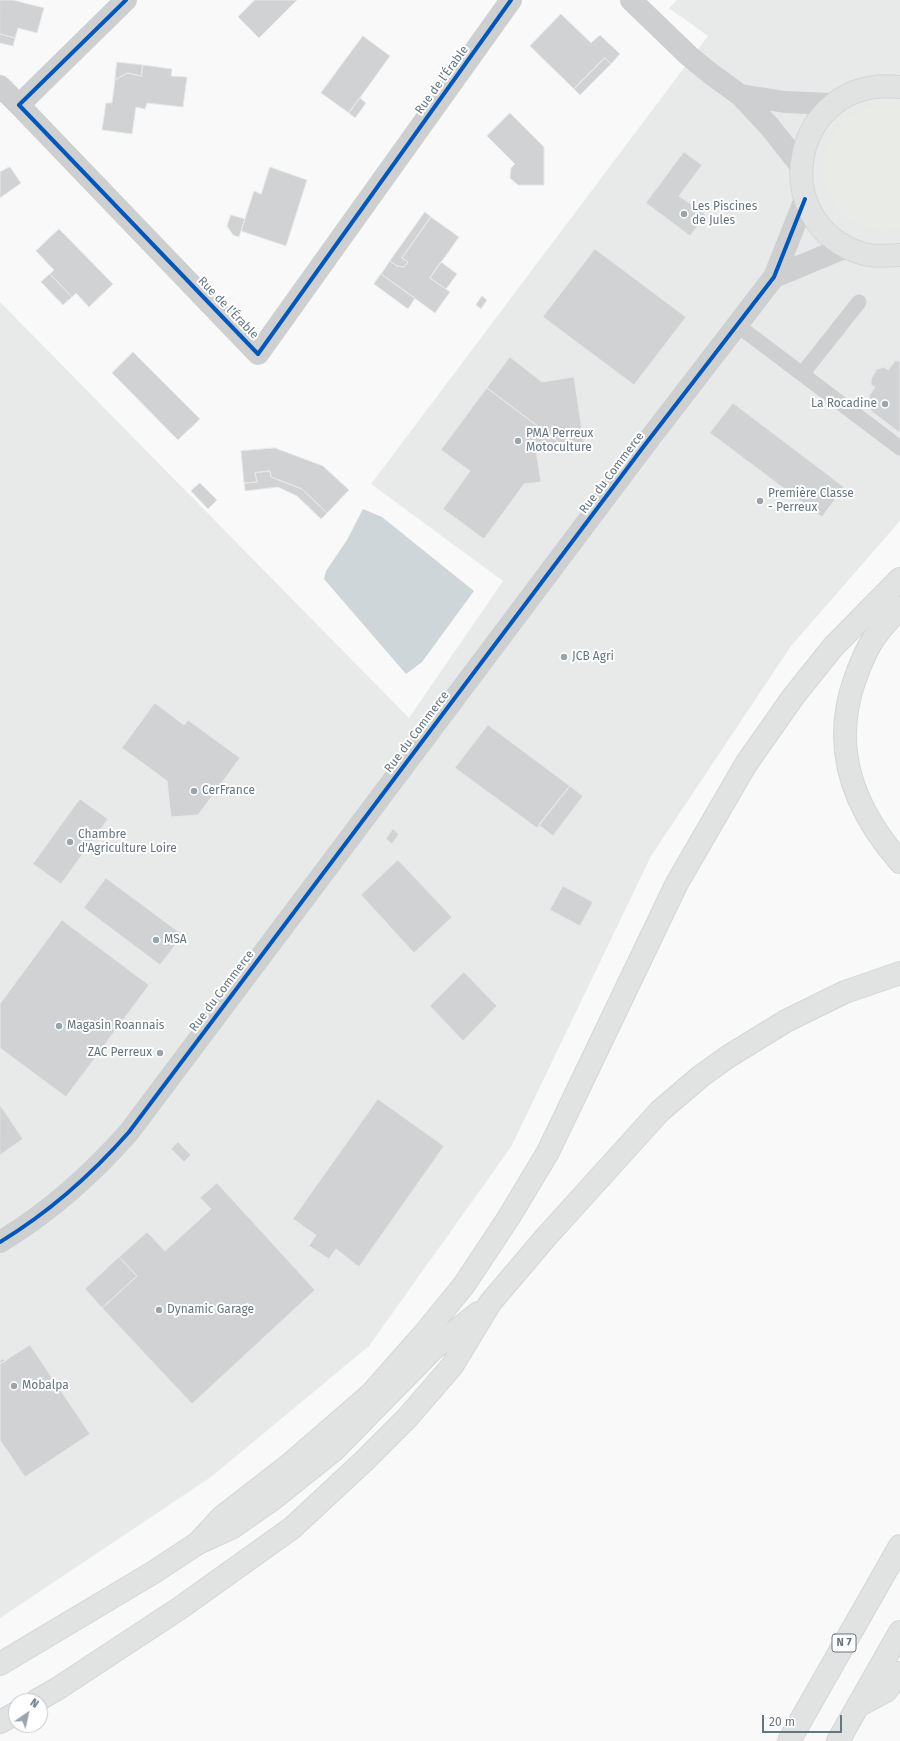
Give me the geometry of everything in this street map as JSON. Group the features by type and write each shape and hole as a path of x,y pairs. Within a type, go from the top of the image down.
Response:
{"main road":[{"path":"900,87 875,86 852,92 832,104 816,121 805,142 800,165 801,182 805,198 812,213 832,238 846,247 864,254 883,256 900,255"},
{"path":"198,1543 222,1517 289,1465 372,1393 424,1334 464,1285 509,1217 548,1152 677,883 746,764 793,697 833,647 900,579"},
{"path":"900,608 874,639 860,664 849,696 844,728 846,757 854,788 865,813 882,841 900,862"},
{"path":"48,1694 180,1608 292,1528 364,1461 408,1417 452,1366 490,1303 546,1237 660,1111 729,1056 786,1021 845,992 900,973"},
{"path":"0,1664 147,1576 198,1543 233,1527 273,1499 327,1455 433,1349 490,1303"},
{"name":"N 7","path":"789,1741 900,1546"},
{"path":"838,1741 900,1632"},
{"path":"858,1706 886,1691 900,1673"}],"street":[{"path":"0,86 19,105 126,0"},
{"name":"Rue de l’Érable","path":"19,105 258,354 511,0"},
{"path":"631,0 689,56 740,95 770,127 800,165"},
{"path":"740,95 786,102 832,104"},
{"name":"Rue du Commerce","path":"0,1242 22,1228 78,1183 129,1132 774,277 805,198"},
{"name":"Rue du Commerce","path":"774,277 846,247"}],"lane":[{"path":"802,374 859,302"},
{"path":"737,325 900,448"}],"shaded area":[{"path":"677,0 900,0 900,521 791,646 651,856 511,1147 369,1346 211,1477 0,1618 0,302 409,718 503,581 371,484 708,36 669,8"},
{"path":"881,104 900,105 900,229 873,229 851,220 834,202 825,181 824,157 832,135 851,116"},
{"path":"363,509 382,517 474,591 422,662 406,674 324,579 326,571 347,540"}],"building":[{"path":"0,0 13,0 44,8 37,33 18,28 15,38 0,34"},
{"path":"255,0 297,0 259,38 238,17"},
{"path":"561,14 591,43 600,35 620,54 611,64 605,58 574,89 530,46"},
{"path":"0,34 15,38 13,46 0,43"},
{"path":"363,36 390,56 349,113 321,93"},
{"path":"605,58 611,64 580,95 574,89"},
{"path":"117,62 143,65 141,76 127,73 115,80"},
{"path":"143,65 172,69 171,76 187,77 183,107 147,103 145,109 136,107 132,134 102,130 106,103 112,103 115,80 127,73 141,76"},
{"path":"360,98 366,103 355,118 349,113"},
{"path":"510,113 544,147 544,185 518,185 510,178 511,168 515,164 487,136"},
{"path":"684,152 702,165 679,196 706,215 690,236 646,203"},
{"path":"10,167 21,183 0,198 0,172"},
{"path":"270,167 307,180 286,246 241,231 254,191 261,194"},
{"path":"425,212 431,217 402,258 408,262 404,267 397,266 390,261"},
{"path":"231,215 245,219 239,237 233,235 227,226"},
{"path":"431,217 459,237 430,278 450,292 435,313 381,274 390,261 397,266 404,267 408,262 402,258"},
{"path":"59,229 113,284 89,307 76,293 72,297 50,274 54,270 36,251"},
{"path":"595,249 686,317 634,385 543,317"},
{"path":"441,262 457,274 446,289 430,278"},
{"path":"50,274 72,297 63,305 41,282"},
{"path":"381,274 415,298 408,309 374,284"},
{"path":"482,296 487,300 481,309 476,305"},
{"path":"133,352 200,419 178,440 112,373"},
{"path":"510,357 542,382 574,377 584,443 564,446 487,388"},
{"name":"La Rocadine","path":"895,361 900,361 900,433 871,411 869,396 875,387 871,385 871,379 877,369 884,367 888,370"},
{"path":"487,388 564,446 536,450 541,482 524,484 484,539 443,509 470,471 441,450"},
{"path":"733,403 844,487 822,517 710,433"},
{"path":"275,448 323,466 349,490 327,513 302,489 271,477 270,471 255,473 257,482 244,483 241,451"},
{"path":"270,471 271,477 302,489 327,513 321,519 297,496 278,487 245,491 244,483 257,482 255,473"},
{"path":"200,483 217,500 208,509 191,491"},
{"path":"155,703 184,725 188,720 240,758 198,815 171,817 167,781 122,748"},
{"path":"488,725 570,786 537,828 455,768"},
{"path":"570,786 583,796 553,836 539,825"},
{"path":"80,799 108,819 61,884 33,864"},
{"path":"393,829 399,834 392,844 386,839"},
{"path":"398,860 452,917 414,953 361,895"},
{"path":"106,878 183,935 160,965 84,908"},
{"path":"563,886 593,902 580,926 550,910"},
{"name":"Magasin Roannais","path":"62,920 149,985 66,1097 0,1048 0,1004"},
{"path":"464,972 497,1006 463,1041 430,1006"},
{"path":"378,1099 444,1146 359,1267 336,1249 329,1259 309,1246 316,1235 293,1219"},
{"path":"0,1105 23,1139 0,1155"},
{"path":"178,1142 191,1155 184,1162 171,1149"},
{"path":"217,1183 315,1290 192,1404 102,1308 137,1276 119,1257 147,1232 165,1251 211,1209 200,1198"},
{"path":"119,1257 137,1276 102,1308 85,1289"},
{"path":"30,1345 90,1434 25,1477 0,1440 0,1364"},
{"path":"2,1359 7,1360 0,1364 0,1361"}],"cycle path":[{"path":"126,0 19,105 258,354 511,0"},
{"path":"0,1242 18,1231 69,1192 85,1178 129,1132 644,446 774,277 805,199"}],"place":[{"name":"Les Piscines de Jules","path":"684,214"},
{"name":"La Rocadine","path":"885,404"},
{"name":"PMA Perreux Motoculture","path":"518,441"},
{"name":"Première Classe - Perreux","path":"760,501"},
{"name":"JCB Agri","path":"564,657"},
{"name":"CerFrance","path":"194,791"},
{"name":"Chambre d'Agriculture Loire","path":"70,842"},
{"name":"MSA","path":"156,940"},
{"name":"Magasin Roannais","path":"59,1026"},
{"name":"ZAC Perreux","path":"160,1053"},
{"name":"Dynamic Garage","path":"159,1310"},
{"name":"Mobalpa","path":"14,1386"}]}
